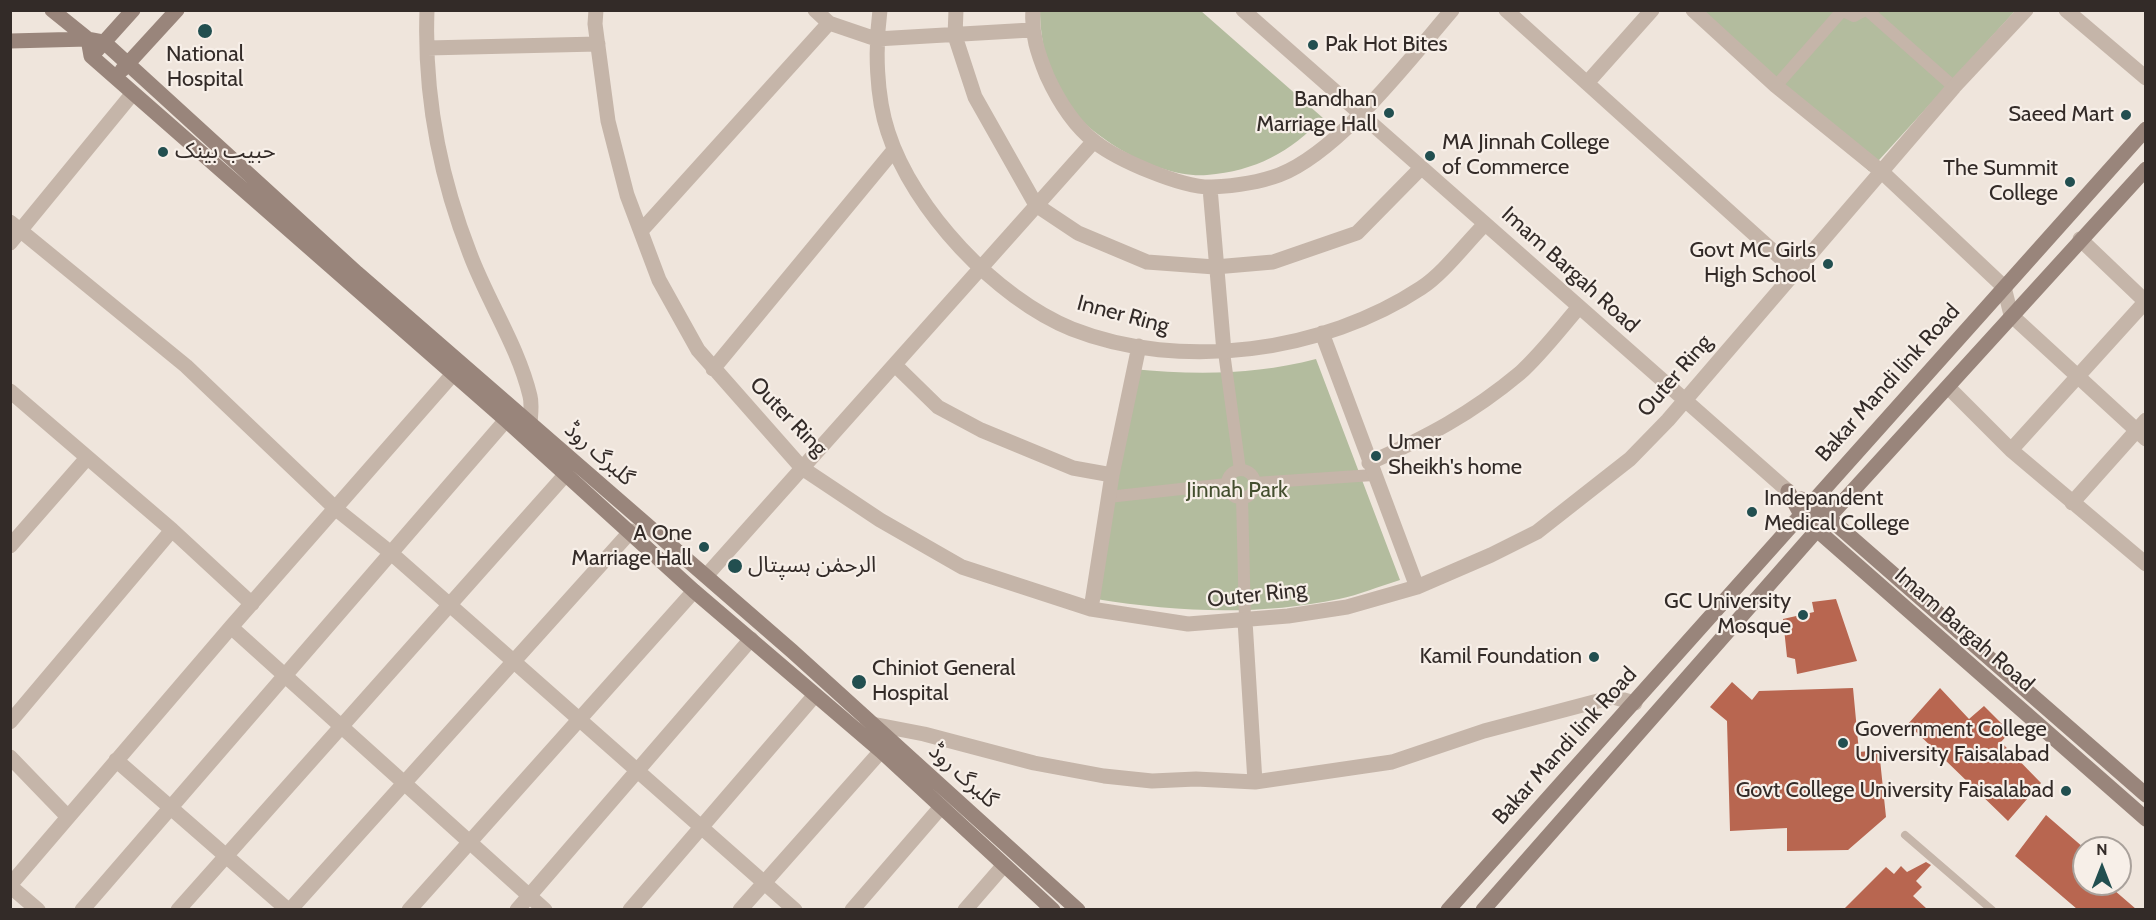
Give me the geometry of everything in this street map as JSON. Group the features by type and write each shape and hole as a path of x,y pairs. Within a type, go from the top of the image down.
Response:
{"main road":[{"path":"52,10 88,39 91,56"},
{"path":"91,56 133,10"},
{"path":"117,77 177,10"},
{"path":"10,41 88,39 104,42"},
{"name":"گلبرگ روڈ","path":"104,42 357,273 706,576 1078,909"},
{"name":"گلبرگ روڈ","path":"91,56 531,442 694,591 881,751 1053,909"},
{"name":"Bakar Mandi link Road","path":"1448,909 1635,703 2145,129"},
{"name":"Bakar Mandi link Road","path":"1483,909 1817,530 2145,169"},
{"name":"Imam Bargah Road","path":"1788,491 1805,509 1817,530 2145,819"},
{"name":"Imam Bargah Road","path":"1805,509 1829,518 2145,795"}],"street":[{"path":"427,10 430,112 447,188 470,255 504,326 531,399 529,422 531,442"},
{"name":"Outer Ring","path":"596,10 608,121 627,195 659,280 698,350 802,468 880,520 962,567 1091,609 1188,624 1245,621 1347,607 1418,587 1538,532 1630,459 1684,401 1794,270 1954,87 2026,10"},
{"path":"815,10 829,23 876,39 1031,30"},
{"name":"Inner Ring","path":"880,10 876,39 887,129 894,150 933,218 1011,294 1072,328 1138,346 1178,352 1224,352 1258,348 1322,333 1379,311 1422,287 1485,224"},
{"path":"956,10 955,36 975,97 1036,205 1078,233 1147,262 1215,267 1273,262 1357,233 1421,168"},
{"path":"1033,10 1031,30 1055,94 1073,119 1094,141 1140,168 1210,188 1279,175 1303,163 1360,115 1452,10"},
{"name":"Imam Bargah Road","path":"1242,10 1788,491"},
{"path":"1506,10 1794,270"},
{"path":"1587,83 1652,10"},
{"path":"1693,10 1776,87 1882,172 2004,287 2011,315 2142,430 2072,503"},
{"path":"1776,87 1841,11 1854,16 1866,10 1954,87"},
{"path":"2066,10 2145,78"},
{"path":"641,231 829,23"},
{"path":"427,48 598,44"},
{"path":"10,243 15,226 133,93"},
{"path":"706,576 1094,141"},
{"path":"713,369 894,150"},
{"path":"1210,188 1224,352 1240,470"},
{"path":"15,226 186,366 336,509 391,553 795,909"},
{"path":"2011,450 2145,301 2080,239"},
{"path":"1255,483 1371,469 1477,406 1521,371 1579,308"},
{"path":"1322,333 1371,469 1418,587"},
{"path":"1091,609 1108,496 1138,346"},
{"path":"895,365 938,407 981,430 1073,468 1112,476"},
{"path":"38,909 10,886 231,627 453,374"},
{"path":"1948,387 2011,450 2072,503 2144,558"},
{"path":"10,391 172,530 252,604"},
{"path":"82,909 506,420"},
{"path":"10,546 87,458"},
{"path":"1240,470 1252,475 1255,483 1250,494 1242,497 1230,492 1227,484 1232,473 1240,470"},
{"path":"178,909 566,474"},
{"path":"1108,496 1227,484"},
{"path":"1242,497 1245,621 1255,782"},
{"path":"10,722 172,530"},
{"path":"116,760 289,909 631,531"},
{"path":"409,909 694,591"},
{"path":"231,627 545,909"},
{"path":"517,909 750,639"},
{"path":"630,909 815,695"},
{"path":"845,720 924,734 1034,763 1104,776 1152,781 1196,779 1255,782 1392,762 1484,731 1613,697 1635,703"},
{"path":"740,909 881,751"},
{"path":"10,758 68,817"},
{"path":"852,909 941,807"},
{"path":"965,909 1004,865"}],"lane":[{"path":"1905,835 1992,909"}],"green space":[{"path":"1040,11 1201,11 1323,118 1298,141 1257,164 1225,173 1207,175 1167,170 1124,152 1087,125 1071,110 1051,75 1041,31"},
{"path":"1690,11 2015,11 1869,171"},
{"name":"Jinnah Park","path":"1316,359 1400,580 1347,597 1309,604 1248,610 1156,607 1096,599 1132,369 1202,373 1248,371"}],"building":[{"path":"1836,599 1857,661 1797,674 1795,659 1787,657 1783,619 1814,612 1812,602"},
{"path":"1732,682 1752,700 1759,691 1853,688 1859,752 1879,750 1886,817 1848,850 1787,851 1787,828 1730,831 1727,721 1710,707"},
{"path":"1940,688 1969,719 1984,706 2010,732 2001,742 2041,783 2008,821 1908,724"},
{"path":"2046,815 2072,838 2072,896 2121,896 2136,909 2077,909 2015,856"},
{"path":"1926,862 1931,865 1916,881 1922,887 1913,896 1927,909 1844,909 1886,867 1894,874 1901,866 1907,872"}],"place":[{"name":"National Hospital","path":"205,31"},
{"name":"Pak Hot Bites","path":"1313,45"},
{"name":"Bandhan Marriage Hall","path":"1389,113"},
{"name":"Saeed Mart","path":"2126,115"},
{"name":"حبیب بینک","path":"163,152"},
{"name":"MA Jinnah College of Commerce","path":"1430,156"},
{"name":"The Summit College","path":"2070,182"},
{"name":"Govt MC Girls High School","path":"1828,264"},
{"name":"Umer Sheikh's home","path":"1376,456"},
{"name":"Indepandent Medical College","path":"1752,512"},
{"name":"A One Marriage Hall","path":"704,547"},
{"name":"الرحمٰن ہسپتال","path":"735,566"},
{"name":"GC University Mosque","path":"1803,615"},
{"name":"Kamil Foundation","path":"1594,657"},
{"name":"Chiniot General Hospital","path":"859,682"},
{"name":"Government College University Faisalabad","path":"1843,743"},
{"name":"Govt College University Faisalabad","path":"2066,791"}]}
